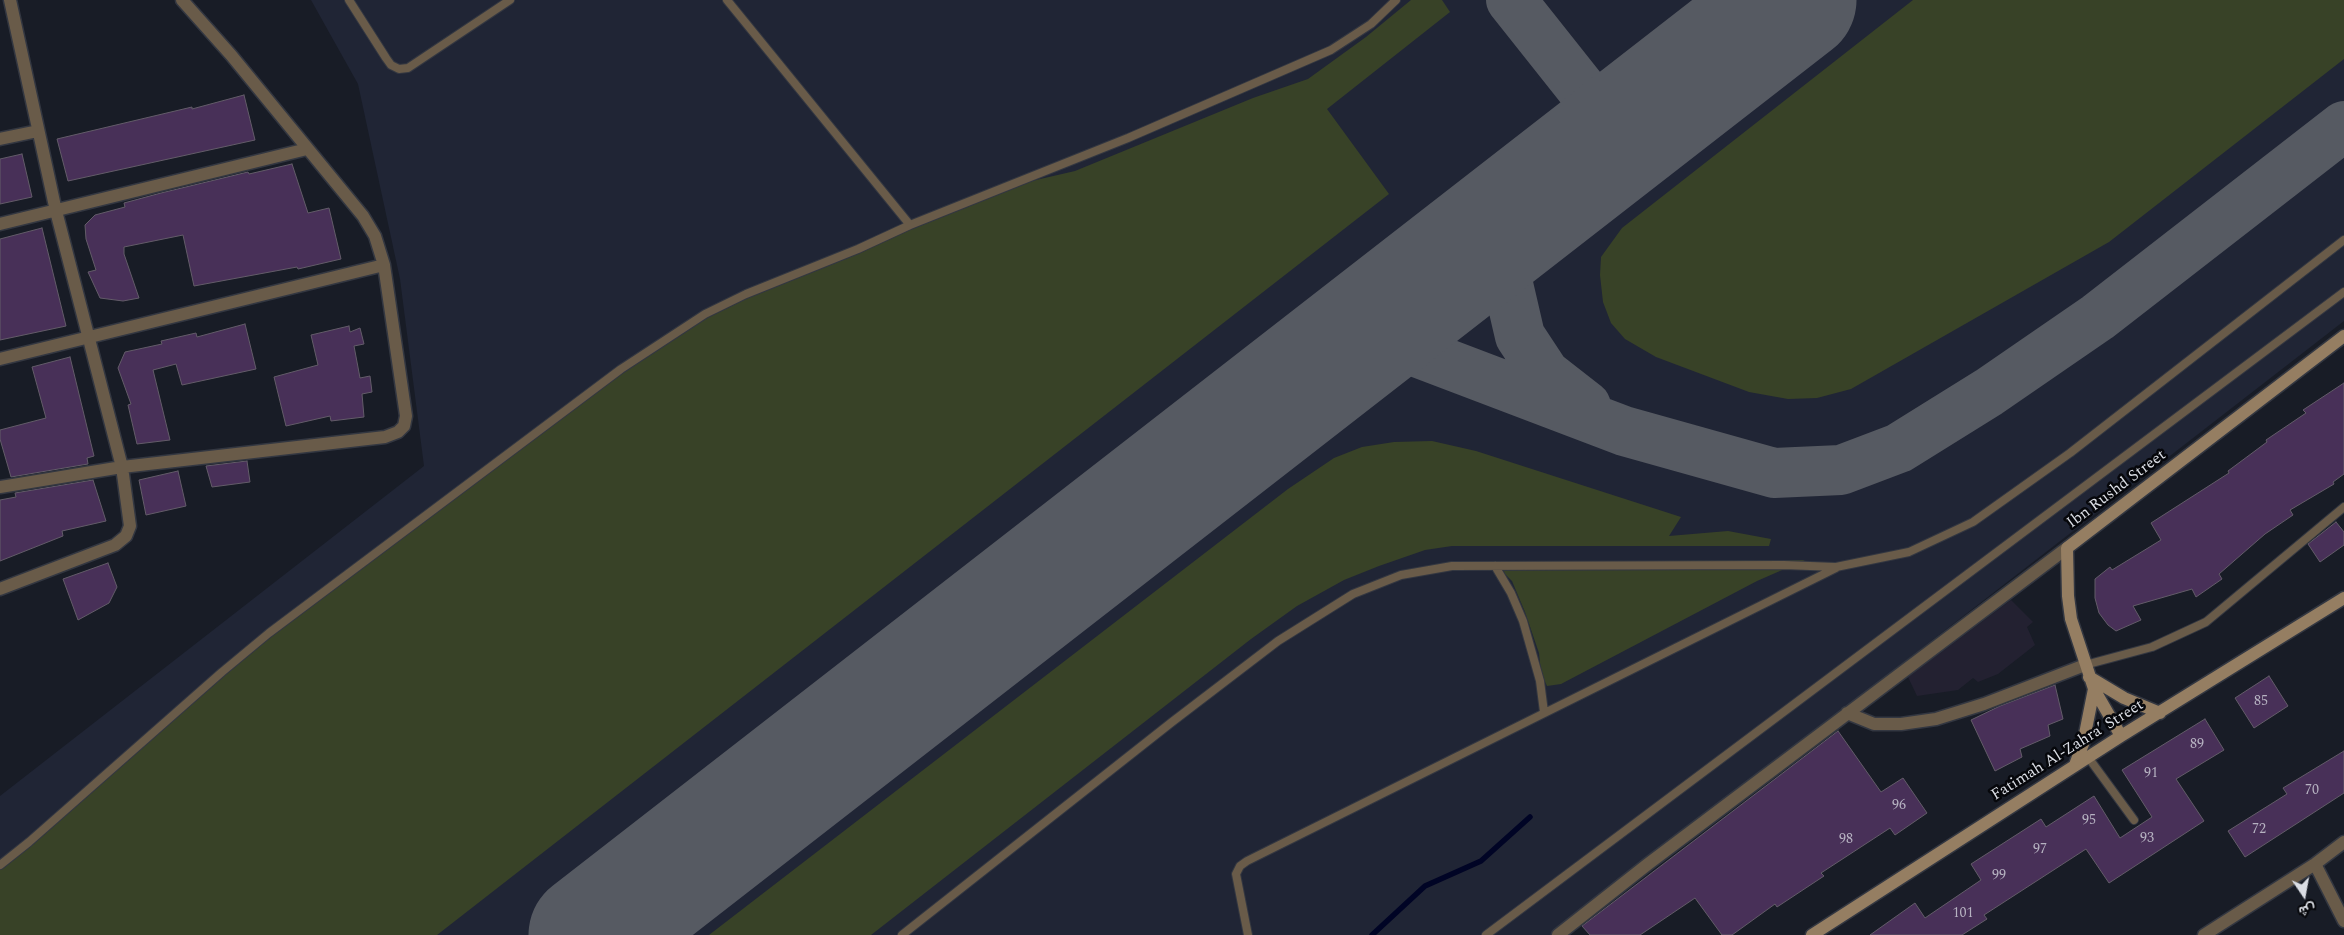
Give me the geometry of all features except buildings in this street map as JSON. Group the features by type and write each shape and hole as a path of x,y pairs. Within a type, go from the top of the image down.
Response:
{"street":[{"path":"0,589 115,545 126,536 130,526 122,466 56,211 10,0"},
{"path":"0,487 122,466 376,438 398,432 404,426 406,416 384,264 375,236 362,216 231,55 182,0"},
{"path":"0,139 38,131"},
{"path":"0,224 307,149"},
{"path":"0,359 384,264"},
{"name":"Ibn Rushd Street","path":"2121,736 2089,677 2071,619 2067,548 2344,336"},
{"path":"1558,935 1648,864 2067,548"},
{"name":"Fatimah Al-Zahra’ Street","path":"1812,935 2075,765 2344,598"},
{"path":"1847,713 1874,724 1902,724 1936,719 1984,704 2089,677 2124,698 2160,713"},
{"path":"2075,765 2082,744 2089,677"},
{"path":"2204,935 2315,864 2344,842"},
{"path":"2315,864 2344,920"}],"lane":[{"path":"349,0 391,65 399,69 408,68 510,0"},
{"path":"726,0 910,224"},
{"path":"0,865 29,842 269,633 621,369 705,314 732,300 858,249 910,224 1128,138 1331,50 1371,24 1396,0"},
{"path":"902,935 1278,641 1353,594 1401,574 1452,566 1784,565 1836,567 1909,552 1973,522 2070,452 2344,240"},
{"path":"1486,935 2344,292"},
{"path":"2089,677 2206,622 2344,507"},
{"path":"1495,566 1511,593 1524,621 1540,681 1544,712"},
{"path":"1248,935 1236,882 1236,874 1240,866 1836,567"},
{"path":"2088,757 2134,820"}],"shaded area":[{"path":"311,0 2344,0 2344,321 1552,935 0,935 0,796 424,466 400,279 358,84"},
{"path":"2011,600 2033,622 2027,627 2035,645 1998,674 1978,682 1973,678 1958,690 1917,696 1908,677"}],"green space":[{"path":"1411,0 1442,0 1450,12 1327,109 1389,194 437,935 0,935 0,859 23,849 293,610 691,318 744,293 1023,183 1075,171 1253,98 1308,79 1366,37"},
{"path":"1913,0 2344,0 2344,59 2109,242 1851,389 1817,398 1788,399 1749,392 1656,357 1625,339 1611,323 1603,302 1600,275 1601,257 1622,228"},
{"path":"1432,441 1476,451 1681,517 1669,536 1728,531 1771,539 1769,546 1452,546 1425,550 1379,566 1344,580 1297,606 1251,639 871,935 709,935 1288,489 1334,458 1362,447 1394,442"},
{"path":"1805,560 1757,581 1561,684 1547,686 1541,673 1539,653 1525,612 1512,581 1505,574 1501,564 1521,562"}],"waterway":[{"path":"1372,935 1425,886 1481,861 1530,817"}],"taxiway":[{"path":"1511,0 1619,136"},
{"path":"1366,333 1624,431 1774,473 1841,470 1899,448 1989,392 2098,317 2344,126"},
{"path":"1510,220 1507,280 1520,336 1545,374 1586,406"}],"runway":[{"path":"591,935 1794,0"}]}
